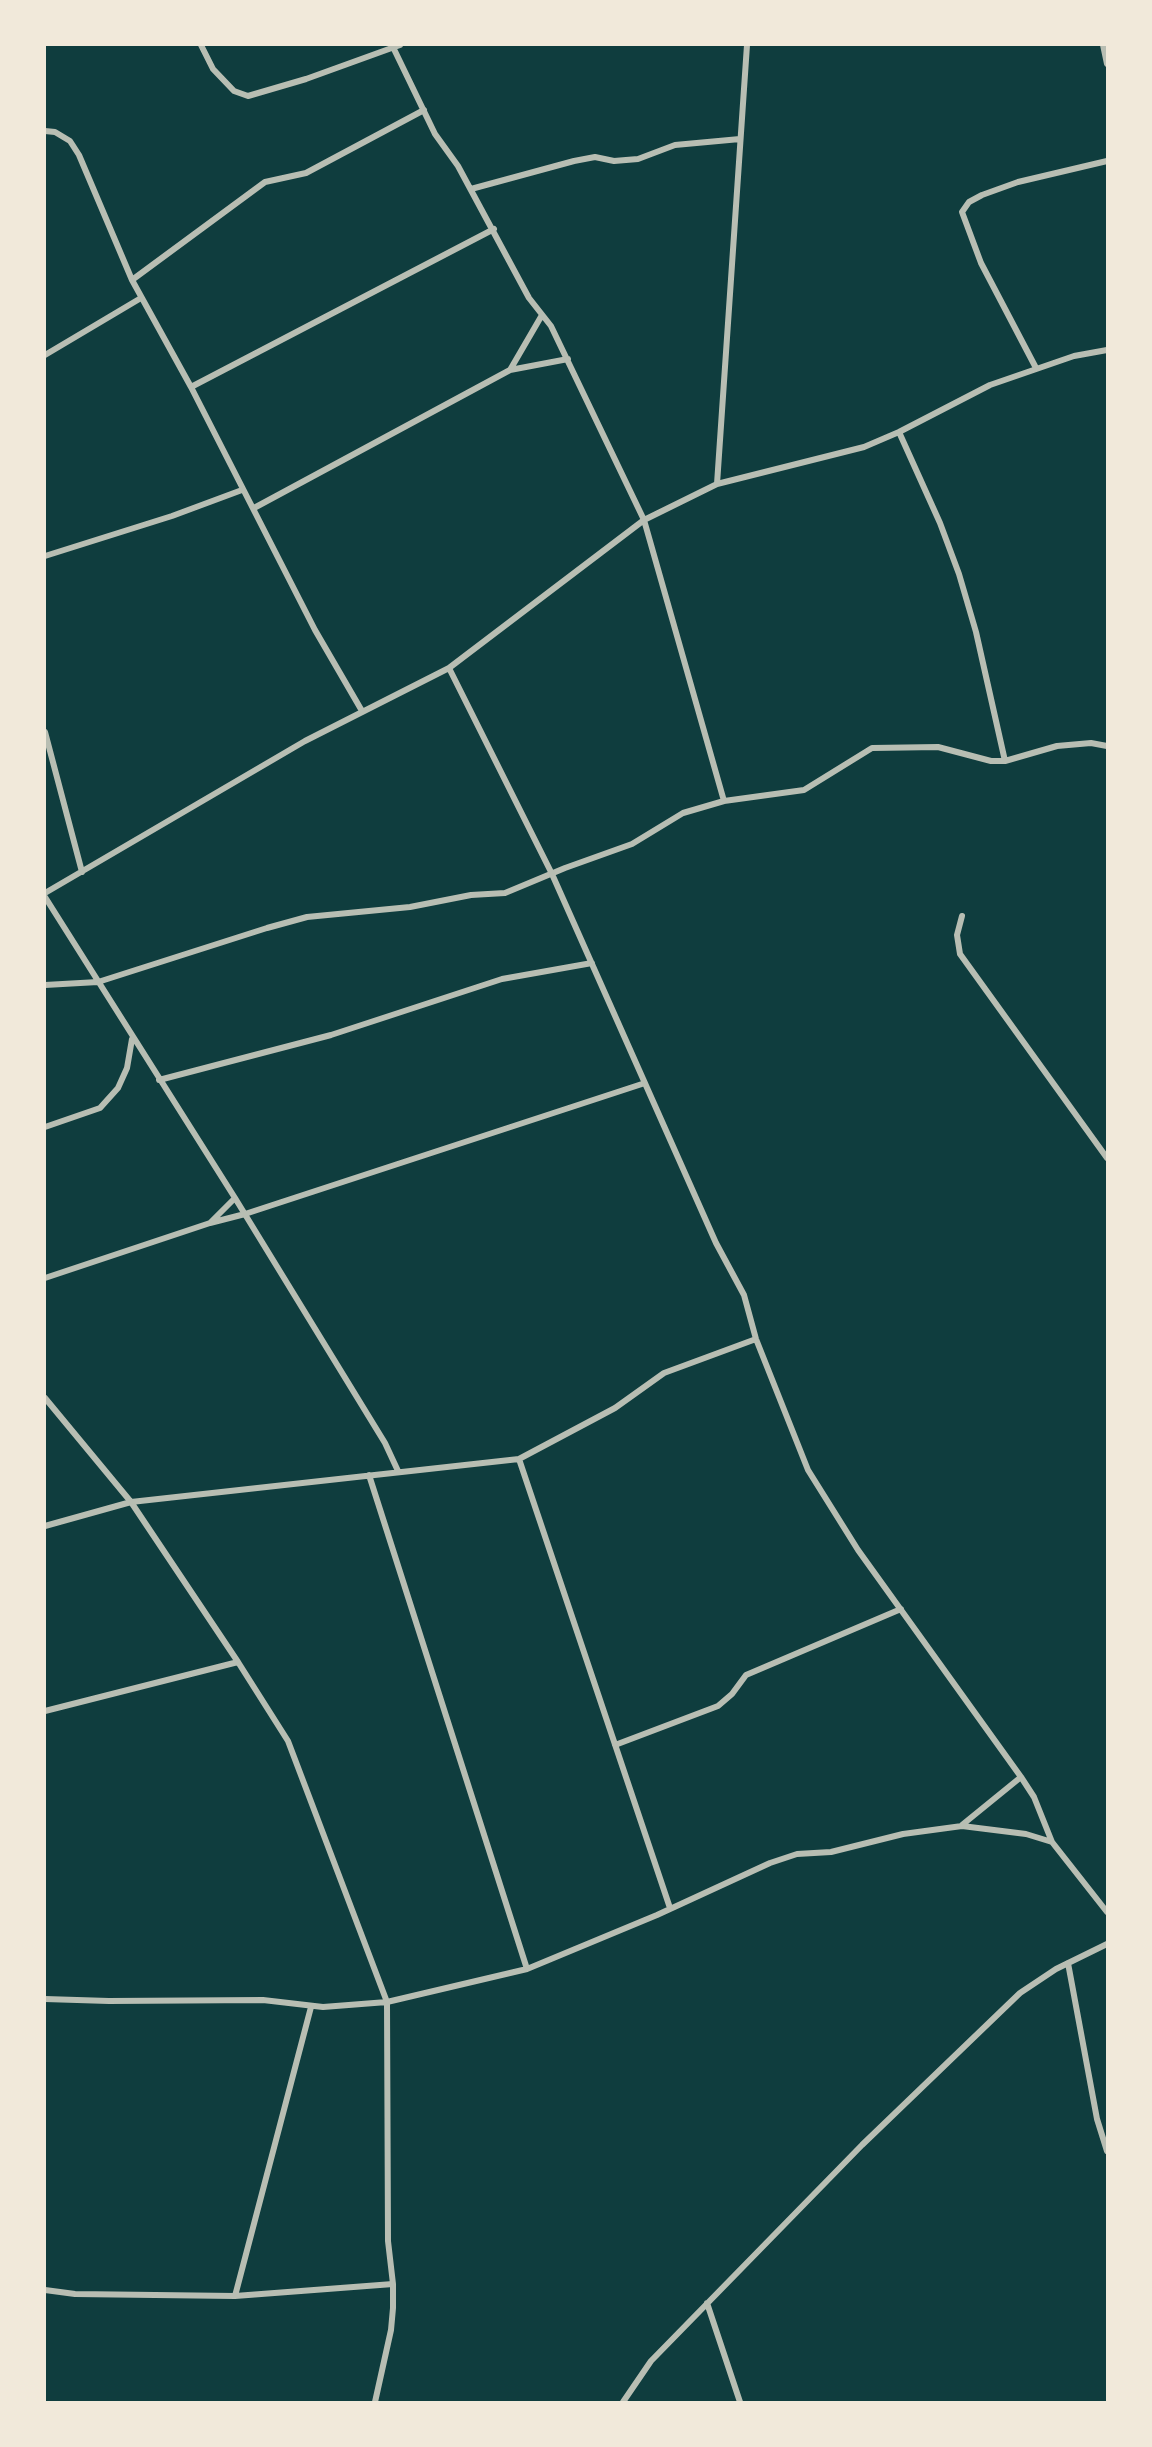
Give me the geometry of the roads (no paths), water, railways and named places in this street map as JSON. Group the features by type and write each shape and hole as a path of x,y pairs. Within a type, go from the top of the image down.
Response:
{"street":[{"path":"201,45 219,76 234,91 248,96 306,79 395,46 435,134 494,229 529,298 551,326 644,519 724,801"},
{"path":"717,484 747,45"},
{"path":"1103,45 1107,64"},
{"path":"132,280 264,182 306,173 424,110"},
{"path":"45,131 55,132 70,141 79,155 141,298 191,387 315,630 362,711"},
{"path":"471,189 595,157 614,161 638,159 675,144 740,139"},
{"path":"1036,368 981,263 962,212 969,202 1000,188 1107,161"},
{"path":"191,387 494,229"},
{"path":"45,355 141,298"},
{"path":"510,370 542,315"},
{"path":"45,893 305,741 449,668 644,519 717,484 864,447 899,432 990,385 1074,356 1107,350"},
{"path":"254,508 510,370 568,359"},
{"path":"899,432 940,523 958,574 976,632 1005,761"},
{"path":"45,556 172,516 242,490"},
{"path":"449,668 552,874 716,1243 744,1295 756,1339 808,1470 858,1550 1021,1777 1034,1797 1052,1842 1107,1912"},
{"path":"45,732 82,872"},
{"path":"45,985 98,982 306,917 410,907 471,895 505,893 632,844 683,813 724,801 804,790 872,748 938,747 991,761 1005,761 1057,746 1091,743 1107,746"},
{"path":"45,897 245,1214 385,1443 398,1471"},
{"path":"962,916 957,935 960,954 1107,1158"},
{"path":"159,1080 331,1035 502,979 592,963"},
{"path":"45,1127 100,1108 118,1088 127,1068 132,1038"},
{"path":"45,1278 645,1083"},
{"path":"210,1223 235,1198"},
{"path":"45,1526 131,1502 519,1459 615,1408 664,1373 756,1339"},
{"path":"45,1398 131,1502 288,1741 387,2002 388,2241 393,2284 391,2330 375,2402"},
{"path":"519,1459 670,1908"},
{"path":"369,1475 527,1968"},
{"path":"615,1745 718,1706 732,1694 746,1675 901,1609"},
{"path":"45,1711 238,1662"},
{"path":"962,1826 1021,1777"},
{"path":"45,1999 263,2000 311,2007 387,2002 527,1968 770,1863 797,1854 831,1852 903,1834 962,1826 1026,1834 1052,1842"},
{"path":"622,2402 651,2361 707,2303 862,2145 1020,1993 1068,1963 1107,1944"},
{"path":"1068,1963 1097,2119 1107,2151"},
{"path":"235,2295 311,2007"},
{"path":"45,2290 75,2294 235,2295 393,2284"},
{"path":"707,2303 740,2402"}]}
